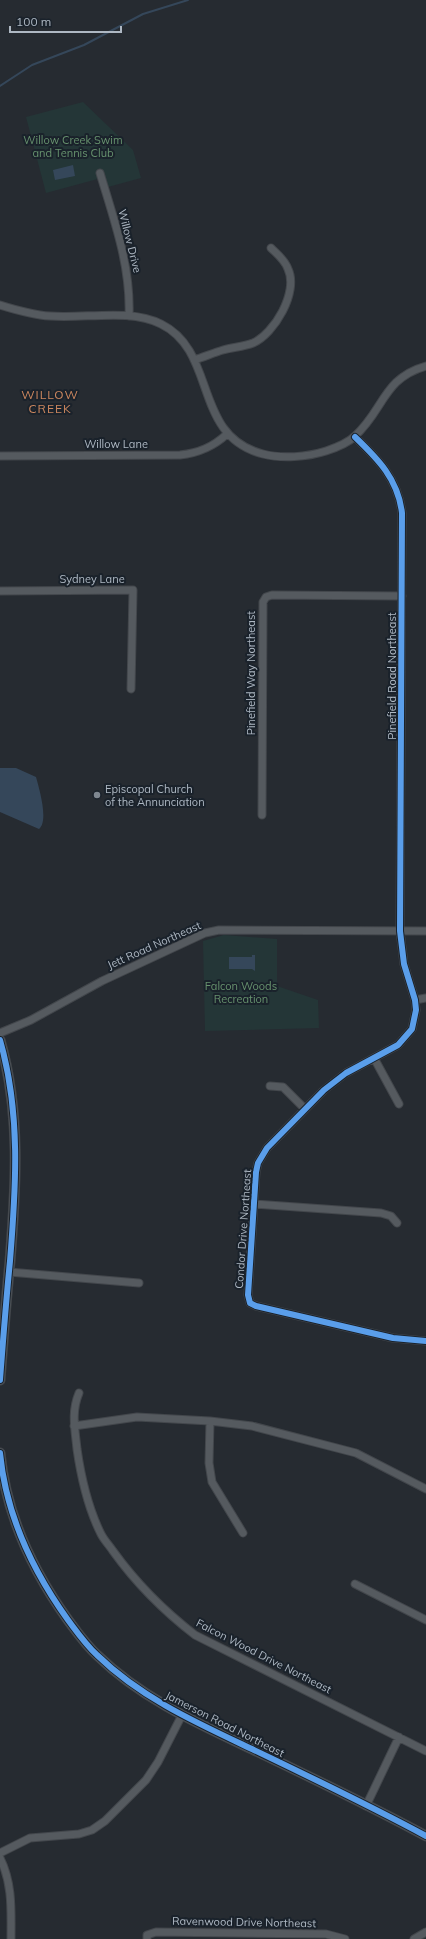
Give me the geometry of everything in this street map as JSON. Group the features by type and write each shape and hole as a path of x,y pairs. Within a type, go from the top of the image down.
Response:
{"street":[{"name":"Willow Drive","path":"100,173 125,259 130,287 129,316"},
{"path":"194,360 222,350 252,343 261,338 279,316 288,301 291,278 285,262 271,248"},
{"path":"0,305 21,311 49,316 129,316 152,320 170,329 184,343 194,360 214,413 227,434 244,447 253,451 278,456 307,455 324,452 355,437 394,383 410,371 426,366"},
{"name":"Willow Lane","path":"0,456 193,454 208,448 227,434"},
{"name":"Pinefield Road Northeast","path":"355,437 384,467 398,492 402,513 400,931"},
{"name":"Sydney Lane","path":"0,591 133,590 131,689"},
{"name":"Pinefield Way Northeast","path":"262,815 263,602 266,597 272,595 402,596"},
{"name":"Jett Road Northeast","path":"0,1033 31,1020 102,981 205,933 219,930 426,931"},
{"name":"Condor Drive Northeast","path":"400,931 404,964 415,1000 415,1020 408,1035 398,1045 334,1081 305,1109 262,1155 256,1172 248,1288 250,1303 256,1306 393,1338 426,1342"},
{"path":"415,1000 426,998"},
{"path":"0,1040 10,1085 16,1137 15,1197 0,1380"},
{"path":"374,1058 399,1104"},
{"path":"270,1086 283,1087 305,1109"},
{"path":"254,1204 381,1213 391,1216 397,1223"},
{"path":"9,1272 139,1283"},
{"name":"Falcon Wood Drive Northeast","path":"79,1393 73,1412 80,1466 85,1491 101,1534 121,1563 174,1620 195,1635 426,1751"},
{"path":"74,1426 138,1417 210,1421 252,1426 345,1450 365,1457 426,1489"},
{"path":"210,1421 209,1463 212,1482 243,1532"},
{"name":"Jamerson Road Northeast","path":"0,1453 2,1481 14,1520 27,1553 42,1582 96,1655 133,1684 182,1716 426,1836"},
{"path":"354,1584 426,1620"},
{"path":"0,1853 30,1838 79,1834 92,1830 105,1821 146,1780 158,1762 182,1716"},
{"path":"366,1806 399,1737"},
{"path":"0,1858 6,1874 10,1892 11,1939"},
{"name":"Ravenwood Drive Northeast","path":"147,1939 147,1935 151,1932 272,1936 326,1934 345,1939"},
{"path":"414,1939 426,1932"}],"green space":[{"name":"Willow Creek Swim and Tennis Club","path":"83,102 133,150 141,178 108,187 105,177 46,193 26,117"},
{"name":"Falcon Woods Recreation","path":"224,935 277,939 277,986 318,1000 319,1028 205,1031 203,941"}],"water":[{"path":"73,165 75,176 55,180 53,170"},
{"path":"0,768 16,768 36,777 43,812 42,825 39,829 0,812"},
{"path":"252,955 255,955 255,971 252,969 229,969 229,957 252,957"}],"waterway":[{"path":"0,86 32,65 84,45 143,14 188,0"}],"cycle path":[{"path":"355,437 386,470 396,490 402,513 400,931 404,964 415,1000 416,1010 412,1029 398,1045 346,1073 324,1090 267,1148 258,1163 256,1172 248,1295 250,1303 256,1306 393,1338 426,1341"},
{"path":"0,1040 7,1067 11,1095 15,1150 14,1206 0,1380"},
{"path":"0,1453 8,1498 32,1562 55,1601 85,1643 114,1670 151,1697 190,1719 339,1791 426,1836"}],"place":[{"name":"Episcopal Church of the Annunciation","path":"97,795"}],"district":[{"name":"WILLOW CREEK","path":"50,401"}]}
